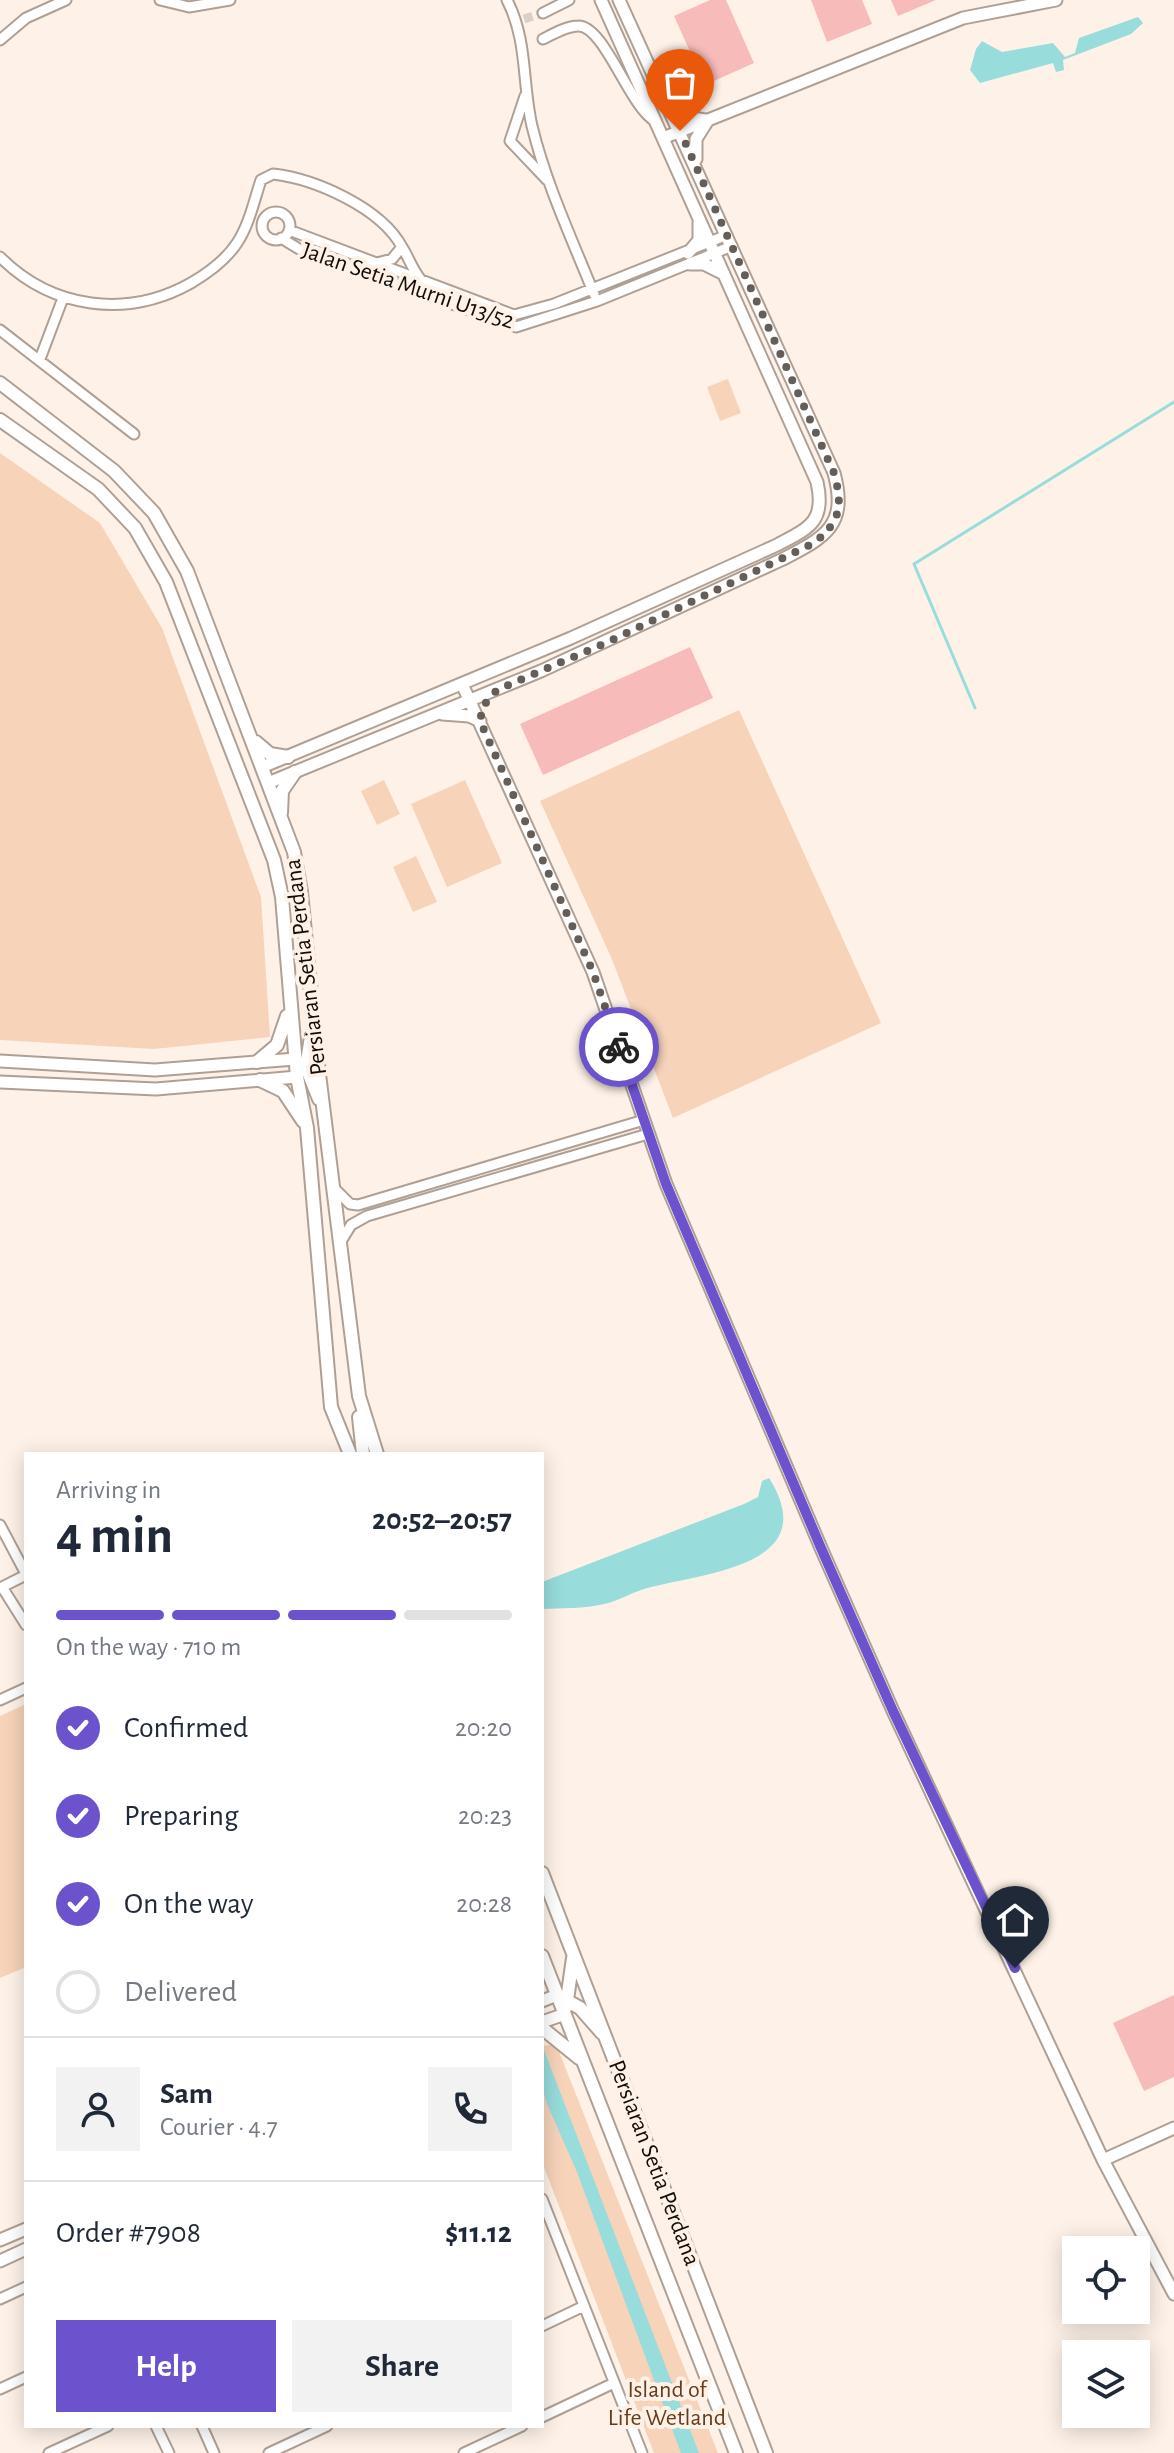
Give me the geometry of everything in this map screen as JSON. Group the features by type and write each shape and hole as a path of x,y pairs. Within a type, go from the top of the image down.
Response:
{"main road":[{"path":"0,383 114,471 154,513 187,571 262,767 261,781 253,788 258,816"},
{"name":"Persiaran Setia Perdana","path":"0,420 98,489 135,528 166,582 274,860 282,897 288,995 307,1128 331,1407 347,1452"},
{"path":"244,722 262,750 288,757"},
{"name":"Persiaran Setia Perdana","path":"233,752 247,773 261,781 281,818 294,852 360,1401 376,1452"},
{"path":"281,818 282,791 295,772"},
{"path":"257,1062 281,1037 288,995"},
{"path":"314,1022 299,1068 323,1107"},
{"path":"260,1080 283,1091 307,1128"},
{"path":"360,1401 358,1425 363,1452"},
{"name":"Persiaran Setia Perdana","path":"544,1878 766,2453"},
{"path":"573,1951 563,1997 606,2037"},
{"name":"Persiaran Setia Perdana","path":"544,1963 563,1997 565,2014 736,2453"},
{"path":"544,2027 584,2063"}],"street":[{"path":"0,40 26,18 66,0"},
{"path":"160,0 189,7 230,0"},
{"path":"507,0 520,20 526,93 548,182 597,301"},
{"path":"543,13 569,0"},
{"path":"262,767 462,684 770,548 806,530 816,519 821,500 817,482 601,0"},
{"path":"261,781 295,772 497,690 783,559 814,543 830,530 838,514 840,495 834,473 619,0"},
{"path":"663,138 991,5 1056,0"},
{"path":"523,47 580,26 587,28 600,42 644,115 655,121"},
{"path":"661,91 686,117 709,120"},
{"path":"526,93 510,141 548,182"},
{"path":"697,171 696,139 709,120"},
{"path":"0,257 30,281 63,298 102,305 128,304 163,296 217,265 238,241 261,180 273,174 302,181 357,203 384,225 402,247 421,280"},
{"path":"272,213 284,215 289,222 289,230 281,238 272,239 265,234 262,226 265,218 272,213"},
{"path":"698,215 699,240 689,258 725,275"},
{"name":"Jalan Setia Murni U13/52","path":"289,230 514,315 522,315 689,258"},
{"name":"Jalan Setia Murni U13/52","path":"281,238 299,249 516,327 597,301 729,240"},
{"path":"377,263 392,259 402,247"},
{"path":"40,359 63,298"},
{"path":"0,330 134,434"},
{"path":"462,684 593,972 666,1184 839,1589 1103,2160 1174,2294"},
{"path":"480,721 483,706 497,690"},
{"path":"439,714 460,715 480,721"},
{"path":"0,1061 155,1070 257,1062 299,1068"},
{"path":"0,1082 156,1089 260,1080 299,1068"},
{"path":"333,1187 350,1204 358,1205 644,1120"},
{"path":"340,1243 351,1225 367,1216 648,1134"},
{"path":"0,1525 24,1571"},
{"path":"24,1576 1,1588 24,1622"},
{"path":"0,1700 24,1689"},
{"path":"544,2001 563,1997"},
{"path":"544,2024 565,2014"},
{"path":"1103,2160 1174,2128"},
{"path":"544,2204 642,2453"},
{"path":"0,2240 24,2230"},
{"path":"544,2236 555,2231"},
{"path":"0,2261 24,2250"},
{"path":"0,2299 24,2288"},
{"path":"544,2325 584,2306"},
{"path":"0,2389 24,2378"},
{"path":"544,2416 614,2383"},
{"path":"49,2453 104,2428"},
{"path":"157,2428 169,2453"},
{"path":"203,2428 214,2453"},
{"path":"269,2453 323,2428"},
{"path":"464,2453 518,2428"}],"green space":[{"path":"728,379 741,413 720,421 707,387"},
{"path":"0,453 100,523 162,628 261,897 270,1037 154,1049 0,1040"},
{"path":"739,710 881,1023 673,1118 611,957 540,801"},
{"path":"384,780 400,814 377,825 361,791"},
{"path":"465,780 502,863 447,887 411,804"},
{"path":"416,856 437,902 413,912 393,867"},
{"path":"24,1705 24,1968 0,1978 0,1716"},
{"name":"Island of Life Wetland","path":"556,2044 718,2453 654,2453 544,2167 544,2046"}],"water":[{"path":"1138,17 1143,23 1131,34 1063,60 1064,70 1056,72 1053,63 980,83 970,70 976,49 982,41 1002,52 1053,43 1065,57 1075,53 1079,38"},
{"path":"769,1478 782,1508 781,1531 769,1548 748,1561 722,1571 644,1589 604,1604 544,1609 544,1581 744,1504 758,1497 762,1481"},
{"path":"544,2050 699,2453 681,2453 577,2172 544,2094"}],"building":[{"path":"710,0 726,0 754,63 705,85 674,16"},
{"path":"811,0 862,0 872,24 827,42"},
{"path":"891,0 936,0 898,16"},
{"path":"690,647 713,698 543,775 520,724"},
{"path":"1174,1995 1174,2077 1144,2091 1113,2023"}],"waterway":[{"path":"975,708 914,564 1174,402"}],"tunnel":[{"path":"524,19 543,13"}],"way so far":[{"path":"619,1047 593,972 480,721 483,706 497,690 608,642 814,543 830,530 838,514 840,495 834,473 680,131"}],"route":[{"path":"619,1047 666,1184 821,1548 893,1711 1015,1968"}]}
